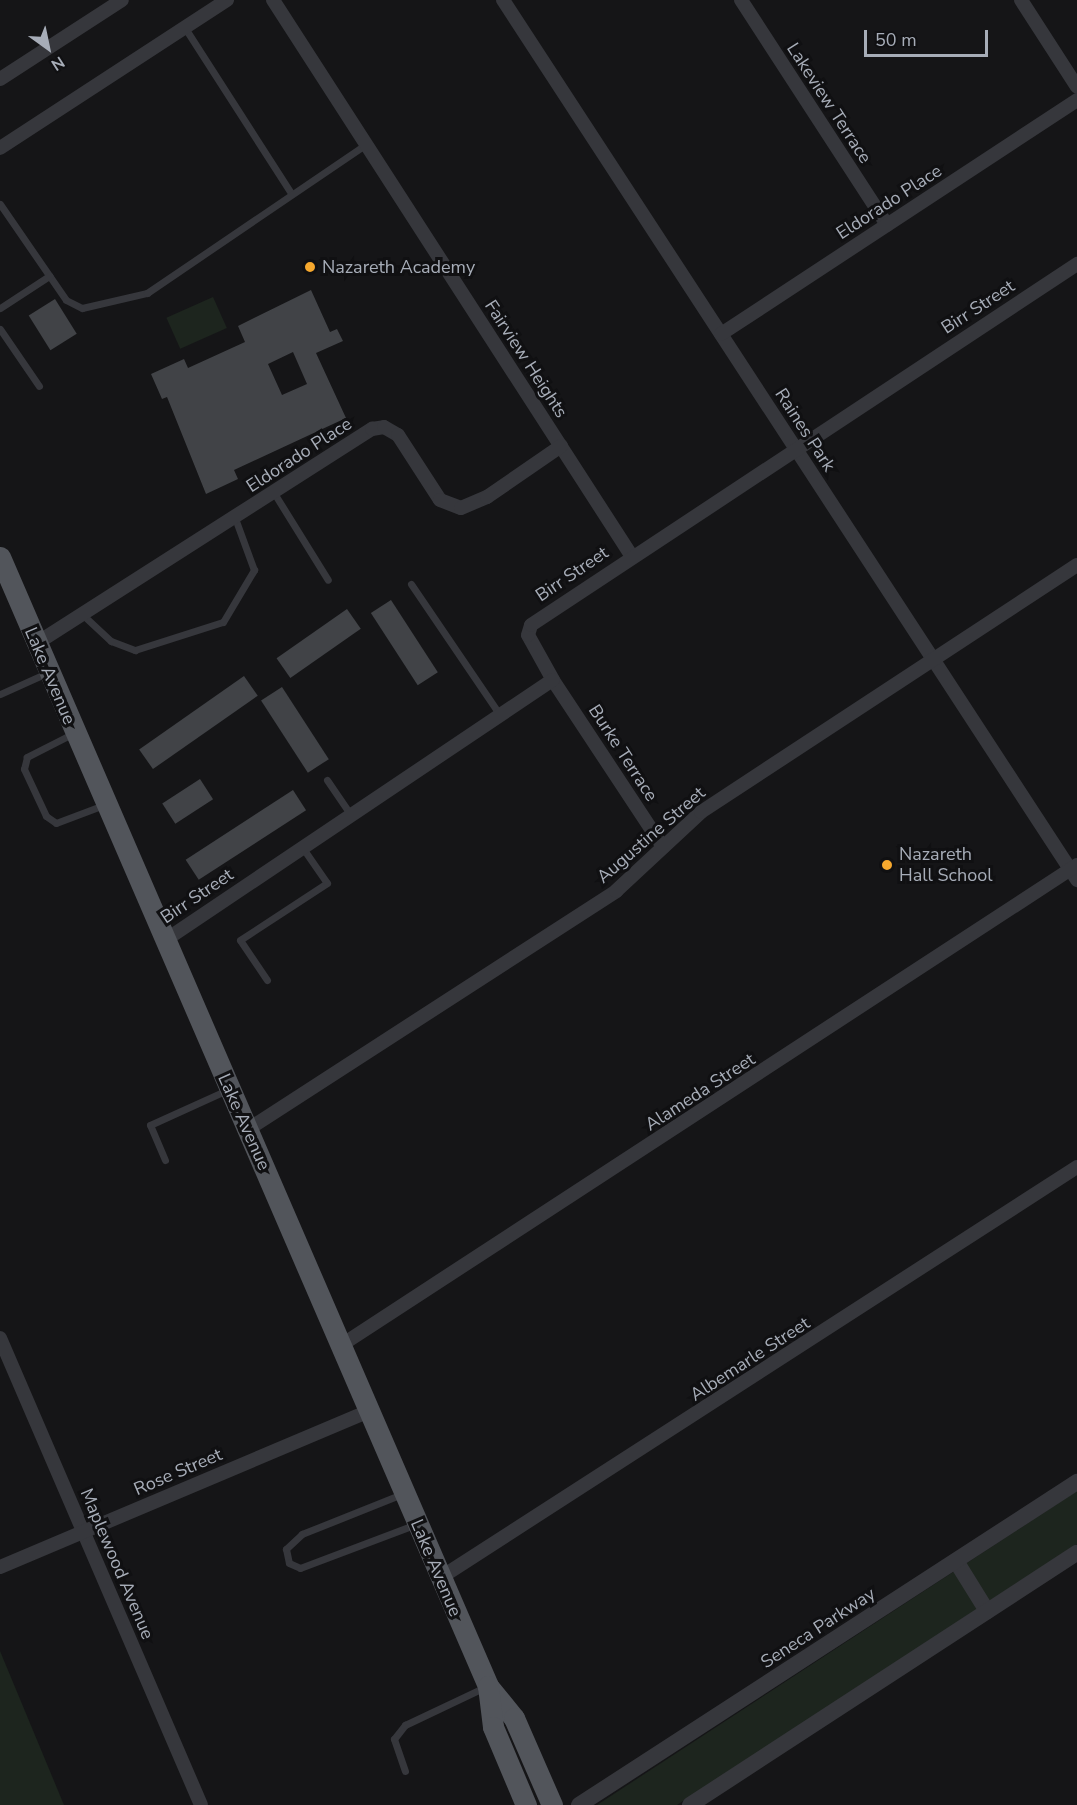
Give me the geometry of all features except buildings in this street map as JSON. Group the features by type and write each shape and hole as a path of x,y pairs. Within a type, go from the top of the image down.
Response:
{"main road":[{"name":"Lake Avenue","path":"0,557 164,941 370,1411 440,1578 488,1686 514,1719 552,1805"},
{"name":"Lake Avenue","path":"488,1686 493,1727 526,1805"}],"street":[{"path":"0,79 122,0"},
{"path":"0,148 227,0"},
{"name":"Fairview Heights","path":"273,0 631,555"},
{"name":"Raines Park","path":"503,0 933,660 1075,871"},
{"name":"Lakeview Terrace","path":"741,0 887,225"},
{"path":"1039,0 1023,4 1077,87"},
{"name":"Eldorado Place","path":"721,334 1077,100"},
{"name":"Birr Street","path":"164,941 553,680 528,635 531,625 631,555 1077,264"},
{"name":"Eldorado Place","path":"37,643 84,616 364,433 384,427 398,435 440,500 461,508 561,446"},
{"name":"Augustine Street","path":"247,1130 616,891 701,812 1077,565"},
{"name":"Burke Terrace","path":"553,680 663,847"},
{"name":"Alameda Street","path":"340,1346 1075,871"},
{"name":"Albemarle Street","path":"440,1578 1077,1167"},
{"name":"Maplewood Avenue","path":"0,1338 201,1805"},
{"name":"Rose Street","path":"0,1567 370,1411"},
{"name":"Seneca Parkway","path":"579,1805 1077,1482"},
{"path":"690,1805 1077,1553"},
{"path":"956,1562 987,1611"}],"lane":[{"path":"185,28 291,192"},
{"path":"0,204 66,300 82,309 124,301 147,293 291,192 366,144"},
{"path":"0,308 49,276"},
{"path":"0,329 39,386"},
{"path":"273,493 328,580"},
{"path":"84,616 111,641 135,650 223,622 254,570 236,518"},
{"path":"411,584 500,715"},
{"path":"0,694 50,672"},
{"path":"74,733 27,757 24,770 46,816 56,823 106,803"},
{"path":"327,780 351,815"},
{"path":"267,980 240,940 327,883 303,847"},
{"path":"165,1160 150,1125 229,1089"},
{"path":"404,1493 302,1534 286,1549 289,1563 300,1568 417,1524"},
{"path":"405,1771 394,1739 405,1725 488,1686"}],"shaded area":[{"path":"213,297 227,328 180,349 166,318"},
{"path":"1077,1491 1077,1544 677,1805 597,1805"},
{"path":"0,1651 64,1805 0,1805"}],"place":[{"name":"Nazareth Academy","path":"310,267"},
{"name":"Nazareth Hall School","path":"887,865"}]}
